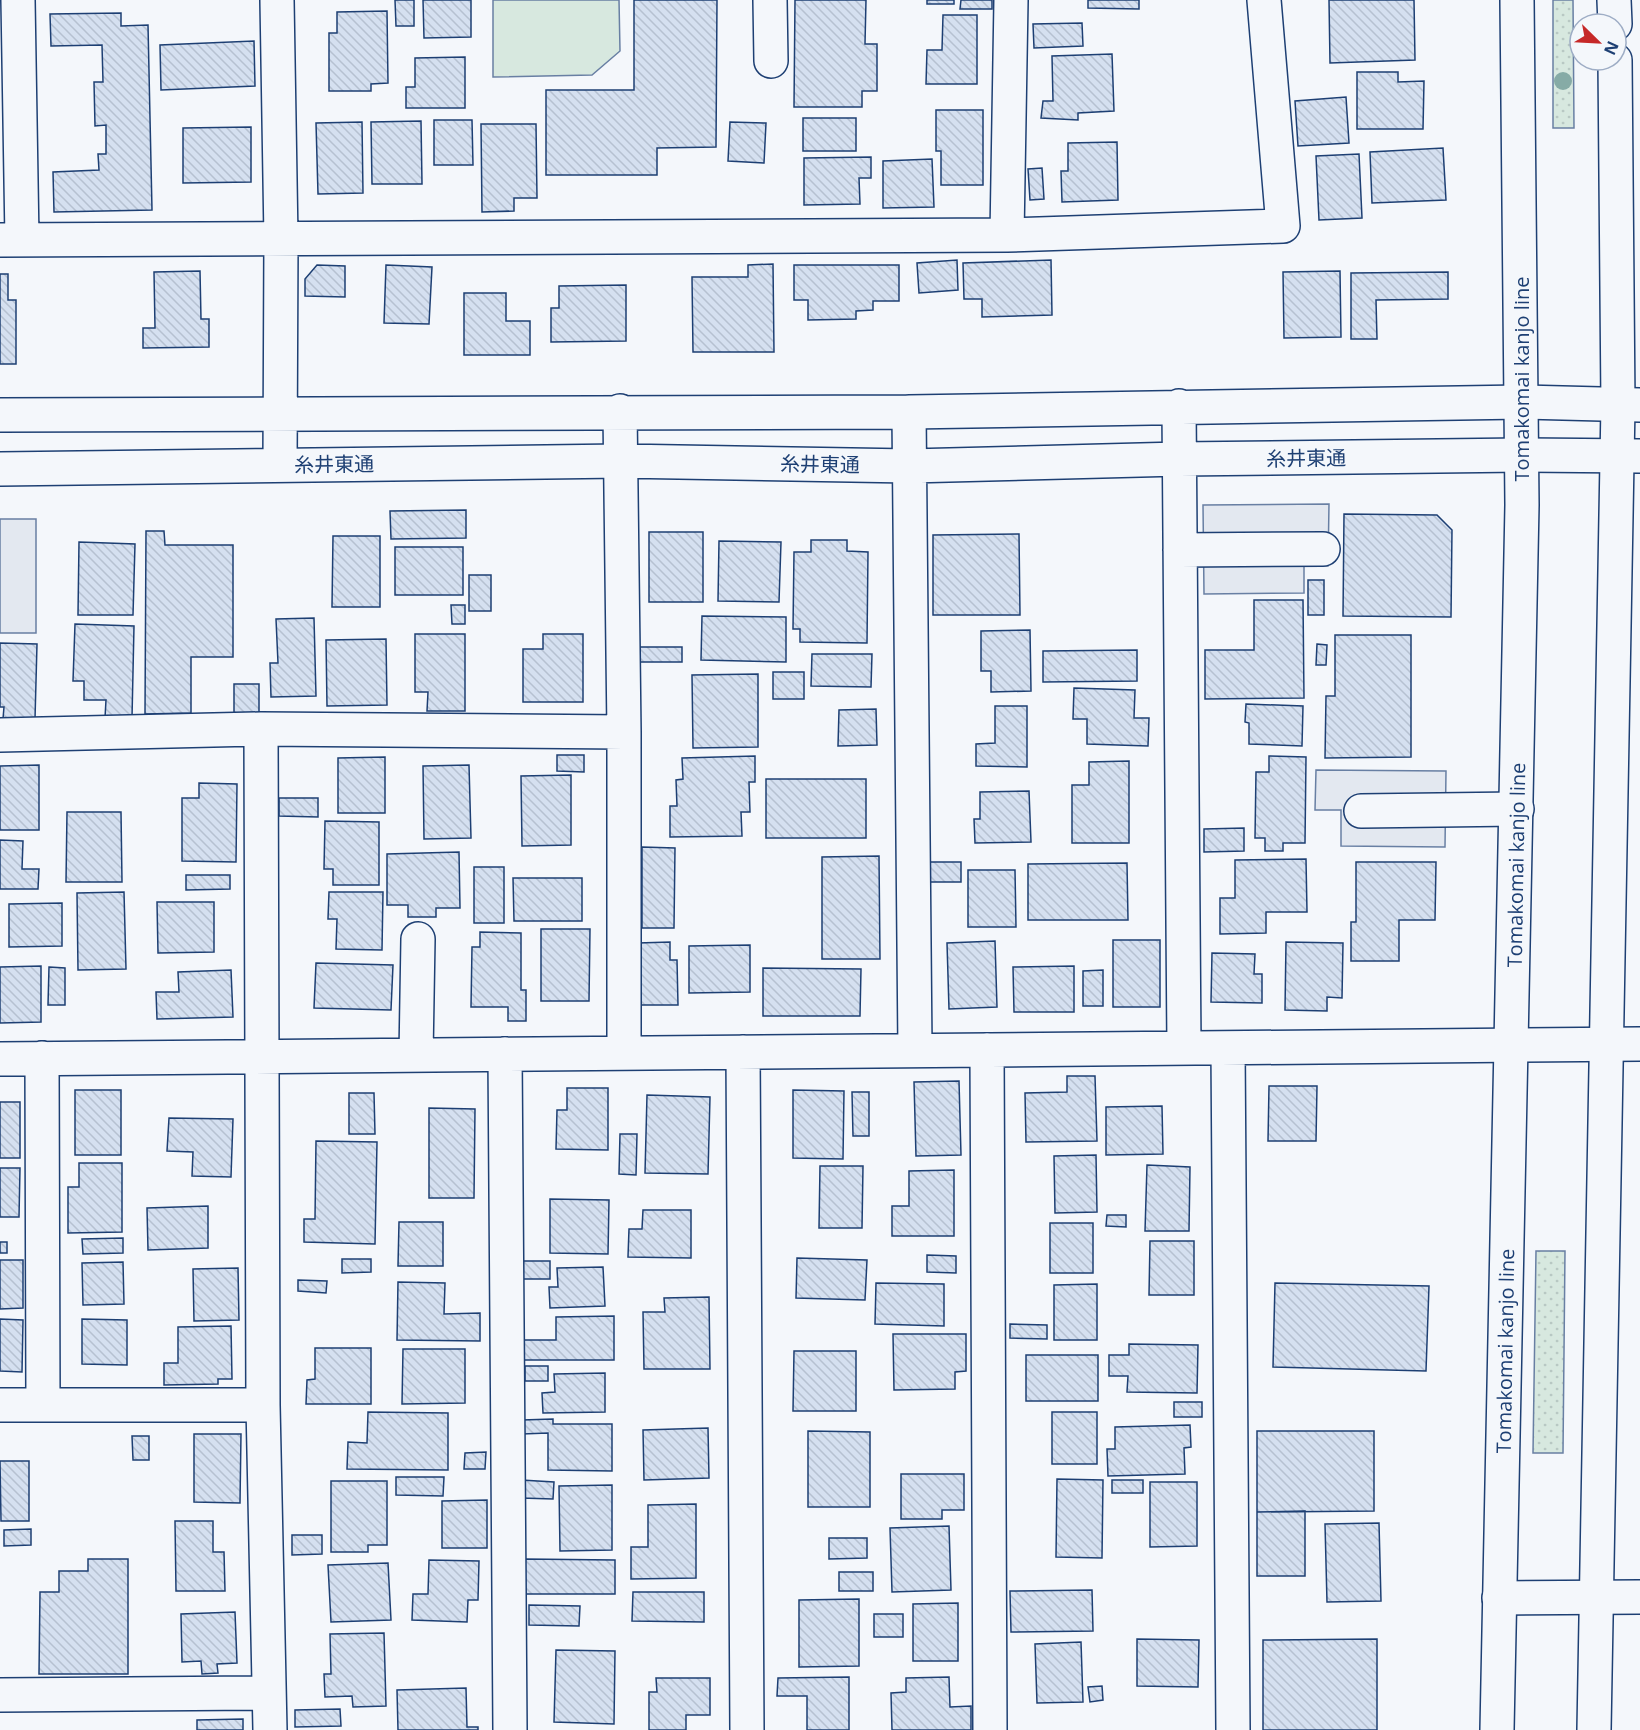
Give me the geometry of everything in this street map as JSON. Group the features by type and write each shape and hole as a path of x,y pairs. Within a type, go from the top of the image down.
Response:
{"street":[{"path":"18,0 11,240 1007,235 1283,226 1264,0"},
{"path":"277,0 281,239 280,465"},
{"path":"770,0 771,61"},
{"path":"1007,235 1011,0"},
{"name":"Tomakomai kanjo line","path":"1497,1730 1517,809 1522,402 1517,0"},
{"path":"1594,1730 1606,1044 1629,456 1615,72"},
{"path":"0,415 620,411 909,412 1522,402 1629,405"},
{"path":"1179,406 1184,1048"},
{"path":"620,411 624,732 624,1053"},
{"path":"909,412 915,1050"},
{"name":"糸井東通","path":"0,470 621,461 910,466 1179,459 1629,456"},
{"path":"1180,550 1323,549"},
{"path":"0,735 261,729 624,732"},
{"path":"261,729 263,1405 270,1730"},
{"path":"1362,811 1517,809"},
{"path":"416,1054 418,939"},
{"path":"0,1059 1640,1044"},
{"path":"1228,1048 1233,1730"},
{"path":"987,1050 990,1730"},
{"path":"743,1052 747,1730"},
{"path":"505,1054 510,1730"},
{"path":"42,1058 43,1405"},
{"path":"0,1405 263,1405"},
{"path":"1499,1598 1640,1597"},
{"path":"0,1695 269,1693"}],"shaded area":[{"path":"493,0 619,0 620,51 592,75 493,77"},
{"path":"1553,0 1573,0 1573,12 1568,12 1568,72 1574,72 1574,128 1553,128"},
{"path":"1329,504 1328,566 1304,566 1304,593 1204,594 1203,505"},
{"path":"0,519 36,519 36,633 0,633"},
{"path":"1316,770 1446,771 1445,847 1341,846 1341,810 1315,810"},
{"path":"1536,1251 1565,1251 1563,1453 1533,1453"}],"building":[{"path":"395,0 414,0 414,26 396,26"},
{"path":"423,0 471,0 471,37 424,38"},
{"path":"634,0 717,0 716,147 657,148 657,175 546,175 546,90 634,90"},
{"path":"795,0 866,0 865,44 877,44 877,91 862,91 862,107 794,107"},
{"path":"927,0 954,0 954,4 927,4"},
{"path":"961,0 992,0 992,9 960,9"},
{"path":"1088,0 1139,0 1139,9 1088,8"},
{"path":"1329,0 1414,0 1415,60 1330,63"},
{"path":"387,11 388,83 371,84 371,91 329,91 329,33 337,33 337,12"},
{"path":"121,13 121,26 148,25 152,210 54,212 53,172 99,170 98,154 106,154 106,125 95,126 94,82 103,82 102,45 51,46 50,14"},
{"path":"943,15 977,15 977,84 926,84 927,50 942,50"},
{"path":"1082,23 1083,46 1034,48 1033,24"},
{"path":"254,41 255,86 161,90 160,45"},
{"path":"1112,54 1114,111 1078,113 1078,120 1041,118 1043,101 1053,101 1052,56"},
{"path":"465,57 465,108 406,108 406,87 415,87 415,58"},
{"path":"1357,72 1398,72 1398,82 1424,81 1423,129 1357,129"},
{"path":"1346,97 1349,143 1298,146 1295,101"},
{"path":"936,110 983,110 983,185 941,185 941,151 936,151"},
{"path":"803,118 856,118 856,151 803,151"},
{"path":"434,120 472,120 473,165 434,165"},
{"path":"421,121 422,184 372,184 371,122"},
{"path":"362,122 363,193 318,194 316,123"},
{"path":"730,122 766,123 764,163 728,161"},
{"path":"481,124 536,124 537,198 514,198 514,211 482,212"},
{"path":"251,127 251,182 183,183 183,128"},
{"path":"1117,142 1118,200 1062,202 1061,171 1068,171 1068,143"},
{"path":"1443,148 1446,200 1372,203 1370,152"},
{"path":"1359,154 1362,218 1319,220 1316,156"},
{"path":"871,157 871,178 859,178 860,204 804,205 804,158"},
{"path":"932,159 934,207 883,208 883,161"},
{"path":"1042,168 1044,199 1030,200 1028,169"},
{"path":"957,260 958,290 919,293 917,263"},
{"path":"1051,260 1052,315 982,317 982,299 964,299 963,263"},
{"path":"773,264 774,352 693,352 692,277 748,277 748,265"},
{"path":"317,265 345,266 345,297 305,296 305,279"},
{"path":"386,265 432,267 429,324 384,323"},
{"path":"794,265 899,265 899,301 873,301 873,310 856,311 856,319 808,320 808,300 794,300"},
{"path":"200,271 201,319 209,319 209,347 143,348 143,328 155,328 154,272"},
{"path":"1340,271 1341,337 1284,338 1283,272"},
{"path":"1448,272 1448,299 1376,300 1377,339 1351,339 1351,273"},
{"path":"0,274 8,274 8,300 16,300 16,364 0,364"},
{"path":"626,285 626,341 551,342 551,308 559,308 559,286"},
{"path":"464,293 506,293 506,321 530,321 530,355 464,355"},
{"path":"466,510 466,538 391,539 390,511"},
{"path":"1344,514 1437,515 1452,530 1451,617 1343,616"},
{"path":"146,531 164,531 165,545 233,545 233,657 191,657 191,713 145,714"},
{"path":"649,532 703,532 703,602 649,602"},
{"path":"1019,534 1020,615 933,615 933,535"},
{"path":"333,536 380,536 380,607 332,607"},
{"path":"811,540 847,540 847,551 868,552 867,643 800,642 800,629 793,629 794,552 811,552"},
{"path":"719,541 781,542 779,602 718,601"},
{"path":"79,542 135,544 133,615 78,615"},
{"path":"395,547 463,547 463,595 395,595"},
{"path":"469,575 491,575 491,611 469,611"},
{"path":"1308,580 1324,580 1324,615 1308,615"},
{"path":"1254,600 1303,600 1304,698 1205,699 1205,650 1254,650"},
{"path":"451,605 465,605 465,624 452,624"},
{"path":"702,616 786,617 786,662 701,660"},
{"path":"314,618 316,696 271,697 270,663 278,663 276,619"},
{"path":"75,624 134,626 132,718 105,718 106,700 84,700 84,681 73,681"},
{"path":"1030,630 1031,691 991,692 991,671 981,671 981,631"},
{"path":"415,634 465,634 465,711 427,711 428,692 415,692"},
{"path":"543,634 583,634 583,702 523,702 523,649 543,649"},
{"path":"1335,635 1411,635 1411,757 1325,758 1326,696 1335,696"},
{"path":"386,639 387,705 327,706 326,640"},
{"path":"0,643 37,644 35,719 3,719 4,707 0,707"},
{"path":"1317,644 1327,645 1326,665 1316,665"},
{"path":"640,647 682,647 682,662 640,662"},
{"path":"1137,650 1137,681 1043,682 1043,651"},
{"path":"812,654 872,654 871,687 811,686"},
{"path":"773,672 804,672 804,699 773,699"},
{"path":"758,674 758,747 693,748 692,675"},
{"path":"234,684 259,684 259,716 234,716"},
{"path":"1074,688 1135,690 1134,718 1149,718 1148,746 1087,744 1087,719 1073,719"},
{"path":"1246,704 1303,706 1302,746 1249,744 1249,723 1245,722"},
{"path":"995,706 1027,706 1027,767 976,766 976,744 995,743"},
{"path":"876,709 877,745 838,746 839,710"},
{"path":"557,755 584,755 584,772 557,771"},
{"path":"755,756 755,782 749,782 750,812 741,812 742,836 670,837 670,806 677,806 676,780 683,779 682,758"},
{"path":"1269,756 1306,757 1305,843 1283,843 1283,851 1265,851 1265,838 1255,838 1256,772 1269,772"},
{"path":"385,757 385,813 338,813 338,758"},
{"path":"1129,761 1129,843 1072,843 1072,785 1089,785 1089,762"},
{"path":"39,765 39,830 0,830 0,766"},
{"path":"469,765 471,838 424,839 423,766"},
{"path":"571,775 571,845 522,846 521,776"},
{"path":"766,779 866,779 866,838 766,838"},
{"path":"199,783 237,784 236,862 182,861 182,798 199,798"},
{"path":"1029,791 1031,842 975,843 974,819 980,819 980,792"},
{"path":"279,798 318,798 318,817 279,816"},
{"path":"67,812 121,812 122,882 66,882"},
{"path":"325,821 379,822 379,885 333,885 333,869 324,869"},
{"path":"1244,828 1244,851 1204,852 1204,829"},
{"path":"0,840 23,841 22,869 39,869 38,889 0,889"},
{"path":"642,847 675,848 674,928 642,928"},
{"path":"459,852 460,908 436,908 436,917 408,917 408,905 387,905 387,854"},
{"path":"879,856 880,959 822,959 822,857"},
{"path":"1306,859 1307,912 1266,912 1266,933 1220,934 1220,898 1235,898 1235,860"},
{"path":"927,862 961,862 961,882 926,882"},
{"path":"1356,862 1436,862 1435,920 1399,920 1399,961 1351,961 1351,922 1356,922"},
{"path":"1127,863 1128,920 1028,920 1028,864"},
{"path":"474,867 504,867 504,923 474,923"},
{"path":"968,870 1015,870 1016,927 968,927"},
{"path":"186,875 230,875 230,889 186,890"},
{"path":"513,878 582,878 582,921 514,921"},
{"path":"124,892 126,969 78,970 77,893"},
{"path":"329,892 383,892 382,950 336,949 337,919 328,919"},
{"path":"157,902 214,902 214,952 158,953"},
{"path":"62,903 62,946 9,947 9,904"},
{"path":"541,929 590,929 589,1001 541,1001"},
{"path":"480,932 521,933 521,990 526,990 526,1021 508,1021 508,1007 471,1007 472,947 480,947"},
{"path":"1113,940 1160,940 1160,1007 1113,1007"},
{"path":"995,941 997,1007 949,1009 947,943"},
{"path":"670,942 670,960 677,960 678,1005 638,1005 638,943"},
{"path":"1286,942 1343,943 1342,998 1327,997 1327,1011 1285,1010"},
{"path":"750,945 750,992 689,993 689,946"},
{"path":"1212,953 1255,954 1254,974 1262,974 1262,1003 1211,1002"},
{"path":"316,963 393,965 391,1010 314,1008"},
{"path":"41,966 41,1022 0,1023 0,967"},
{"path":"1074,966 1074,1012 1014,1012 1013,967"},
{"path":"49,967 65,968 65,1005 48,1005"},
{"path":"763,968 861,969 860,1016 763,1016"},
{"path":"231,970 233,1017 157,1019 156,992 179,992 178,972"},
{"path":"1103,970 1103,1006 1083,1006 1083,971"},
{"path":"1067,1076 1095,1076 1097,1141 1026,1142 1025,1093 1067,1092"},
{"path":"959,1081 961,1155 916,1156 914,1082"},
{"path":"1269,1086 1317,1086 1316,1141 1268,1141"},
{"path":"567,1088 608,1088 608,1150 556,1149 557,1110 567,1110"},
{"path":"75,1090 121,1090 121,1155 75,1155"},
{"path":"793,1090 844,1091 843,1159 793,1158"},
{"path":"852,1092 869,1092 869,1136 853,1136"},
{"path":"349,1093 374,1093 375,1134 349,1134"},
{"path":"647,1095 710,1097 708,1174 645,1173"},
{"path":"0,1102 20,1102 20,1158 0,1158"},
{"path":"1162,1106 1163,1154 1106,1155 1106,1107"},
{"path":"429,1108 475,1109 474,1198 429,1198"},
{"path":"169,1118 233,1119 231,1177 192,1176 193,1152 167,1151"},
{"path":"620,1134 637,1134 636,1175 619,1174"},
{"path":"316,1141 377,1142 375,1244 304,1242 304,1219 315,1219"},
{"path":"1096,1155 1097,1212 1055,1213 1054,1156"},
{"path":"79,1163 122,1163 122,1232 68,1233 68,1187 79,1187"},
{"path":"1147,1165 1190,1167 1189,1231 1145,1231"},
{"path":"820,1166 863,1166 862,1228 819,1228"},
{"path":"0,1168 20,1168 19,1217 0,1217"},
{"path":"954,1170 954,1236 892,1236 892,1206 909,1206 909,1171"},
{"path":"550,1199 609,1200 608,1254 550,1253"},
{"path":"208,1206 208,1248 148,1250 147,1208"},
{"path":"643,1210 691,1210 691,1258 628,1257 629,1229 642,1229"},
{"path":"1107,1215 1126,1215 1126,1227 1106,1226"},
{"path":"399,1222 443,1222 443,1266 398,1266"},
{"path":"1050,1223 1093,1223 1093,1273 1050,1273"},
{"path":"123,1238 123,1253 83,1254 82,1239"},
{"path":"1150,1241 1194,1241 1194,1295 1149,1295"},
{"path":"0,1242 7,1242 7,1253 0,1253"},
{"path":"927,1255 956,1256 956,1273 927,1272"},
{"path":"797,1258 867,1260 865,1300 796,1298"},
{"path":"342,1259 371,1259 371,1272 342,1273"},
{"path":"0,1260 23,1260 23,1308 0,1309"},
{"path":"520,1261 550,1261 550,1279 520,1279"},
{"path":"123,1262 124,1304 83,1305 82,1263"},
{"path":"603,1267 605,1306 550,1308 549,1287 558,1287 557,1268"},
{"path":"238,1268 239,1320 194,1321 193,1269"},
{"path":"298,1280 327,1281 326,1293 298,1291"},
{"path":"398,1282 445,1283 444,1314 480,1313 480,1341 397,1340"},
{"path":"876,1283 944,1284 944,1326 875,1324"},
{"path":"1275,1283 1429,1286 1426,1371 1273,1367"},
{"path":"1097,1284 1097,1340 1054,1340 1054,1285"},
{"path":"709,1297 710,1369 644,1369 643,1312 665,1312 664,1298"},
{"path":"614,1316 614,1360 524,1360 523,1340 556,1340 556,1317"},
{"path":"0,1319 23,1320 22,1372 0,1371"},
{"path":"82,1319 127,1320 127,1365 82,1364"},
{"path":"1010,1324 1047,1325 1047,1339 1010,1338"},
{"path":"231,1326 232,1379 218,1379 218,1384 164,1385 164,1363 178,1363 178,1327"},
{"path":"893,1334 966,1334 966,1371 955,1372 955,1389 894,1390"},
{"path":"1129,1344 1198,1345 1197,1393 1127,1392 1128,1376 1109,1376 1109,1355 1129,1355"},
{"path":"315,1348 371,1348 371,1404 306,1404 307,1380 315,1379"},
{"path":"403,1349 465,1349 465,1403 402,1404"},
{"path":"794,1351 856,1351 856,1411 793,1411"},
{"path":"1026,1355 1098,1355 1098,1401 1026,1401"},
{"path":"525,1366 548,1366 548,1381 525,1381"},
{"path":"605,1373 605,1412 543,1413 542,1393 555,1392 554,1374"},
{"path":"1174,1402 1202,1402 1202,1417 1174,1417"},
{"path":"368,1412 448,1413 448,1470 347,1469 348,1442 367,1443"},
{"path":"1052,1412 1097,1412 1097,1464 1052,1464"},
{"path":"553,1419 553,1424 612,1424 612,1471 548,1470 548,1433 522,1434 522,1420"},
{"path":"1190,1425 1191,1447 1184,1448 1185,1474 1108,1476 1107,1449 1115,1449 1115,1427"},
{"path":"708,1428 709,1478 644,1480 643,1430"},
{"path":"808,1431 870,1432 870,1507 808,1507"},
{"path":"1257,1431 1374,1431 1374,1511 1257,1512"},
{"path":"194,1434 241,1434 240,1503 194,1502"},
{"path":"132,1436 149,1436 149,1460 133,1460"},
{"path":"486,1452 485,1469 464,1469 465,1453"},
{"path":"0,1461 29,1461 29,1521 1,1521"},
{"path":"901,1474 964,1474 964,1510 942,1510 942,1519 901,1519"},
{"path":"396,1477 444,1477 443,1496 396,1495"},
{"path":"1057,1479 1103,1480 1102,1558 1056,1557"},
{"path":"521,1480 554,1482 553,1499 521,1498"},
{"path":"1112,1480 1143,1480 1143,1493 1112,1493"},
{"path":"331,1481 387,1481 387,1545 368,1545 368,1552 331,1552"},
{"path":"1150,1482 1197,1482 1197,1546 1150,1547"},
{"path":"612,1485 612,1550 560,1551 559,1486"},
{"path":"487,1500 487,1548 442,1548 442,1501"},
{"path":"696,1504 696,1578 631,1579 631,1547 648,1547 648,1505"},
{"path":"1305,1511 1305,1576 1257,1576 1257,1512"},
{"path":"175,1521 213,1521 213,1552 224,1552 225,1591 176,1591"},
{"path":"1379,1523 1381,1601 1327,1602 1325,1524"},
{"path":"949,1526 951,1590 892,1592 890,1528"},
{"path":"31,1529 31,1545 4,1546 4,1530"},
{"path":"292,1535 322,1535 322,1554 292,1555"},
{"path":"829,1538 867,1538 867,1558 829,1559"},
{"path":"88,1559 128,1559 128,1674 39,1674 40,1592 59,1592 59,1571 88,1571"},
{"path":"524,1559 615,1560 615,1594 524,1594"},
{"path":"429,1560 479,1561 478,1600 468,1600 467,1622 412,1620 413,1594 428,1594"},
{"path":"388,1563 391,1620 331,1622 328,1565"},
{"path":"839,1572 873,1572 873,1591 839,1591"},
{"path":"1092,1590 1093,1631 1011,1632 1010,1591"},
{"path":"633,1592 704,1592 704,1622 632,1621"},
{"path":"859,1599 859,1666 799,1667 799,1600"},
{"path":"958,1603 958,1661 913,1661 913,1604"},
{"path":"529,1605 580,1606 579,1626 529,1625"},
{"path":"235,1612 237,1663 217,1664 218,1673 202,1674 201,1661 182,1662 181,1614"},
{"path":"874,1614 903,1614 903,1637 874,1637"},
{"path":"384,1633 386,1706 353,1707 352,1696 325,1697 324,1674 331,1674 330,1634"},
{"path":"1137,1639 1199,1640 1198,1687 1137,1686"},
{"path":"1377,1639 1377,1730 1263,1730 1263,1640"},
{"path":"1081,1642 1083,1702 1037,1703 1035,1644"},
{"path":"556,1650 615,1651 614,1724 554,1722"},
{"path":"849,1677 849,1730 807,1730 807,1696 777,1696 778,1678"},
{"path":"949,1677 950,1707 971,1706 971,1730 892,1730 891,1693 906,1692 906,1678"},
{"path":"656,1678 710,1678 710,1715 686,1715 686,1730 649,1730 649,1692 657,1692"},
{"path":"1102,1686 1103,1700 1090,1702 1088,1687"},
{"path":"466,1688 467,1727 478,1727 478,1730 398,1730 397,1690"},
{"path":"340,1709 341,1726 295,1727 295,1710"},
{"path":"243,1719 243,1730 197,1730 197,1720"}]}
